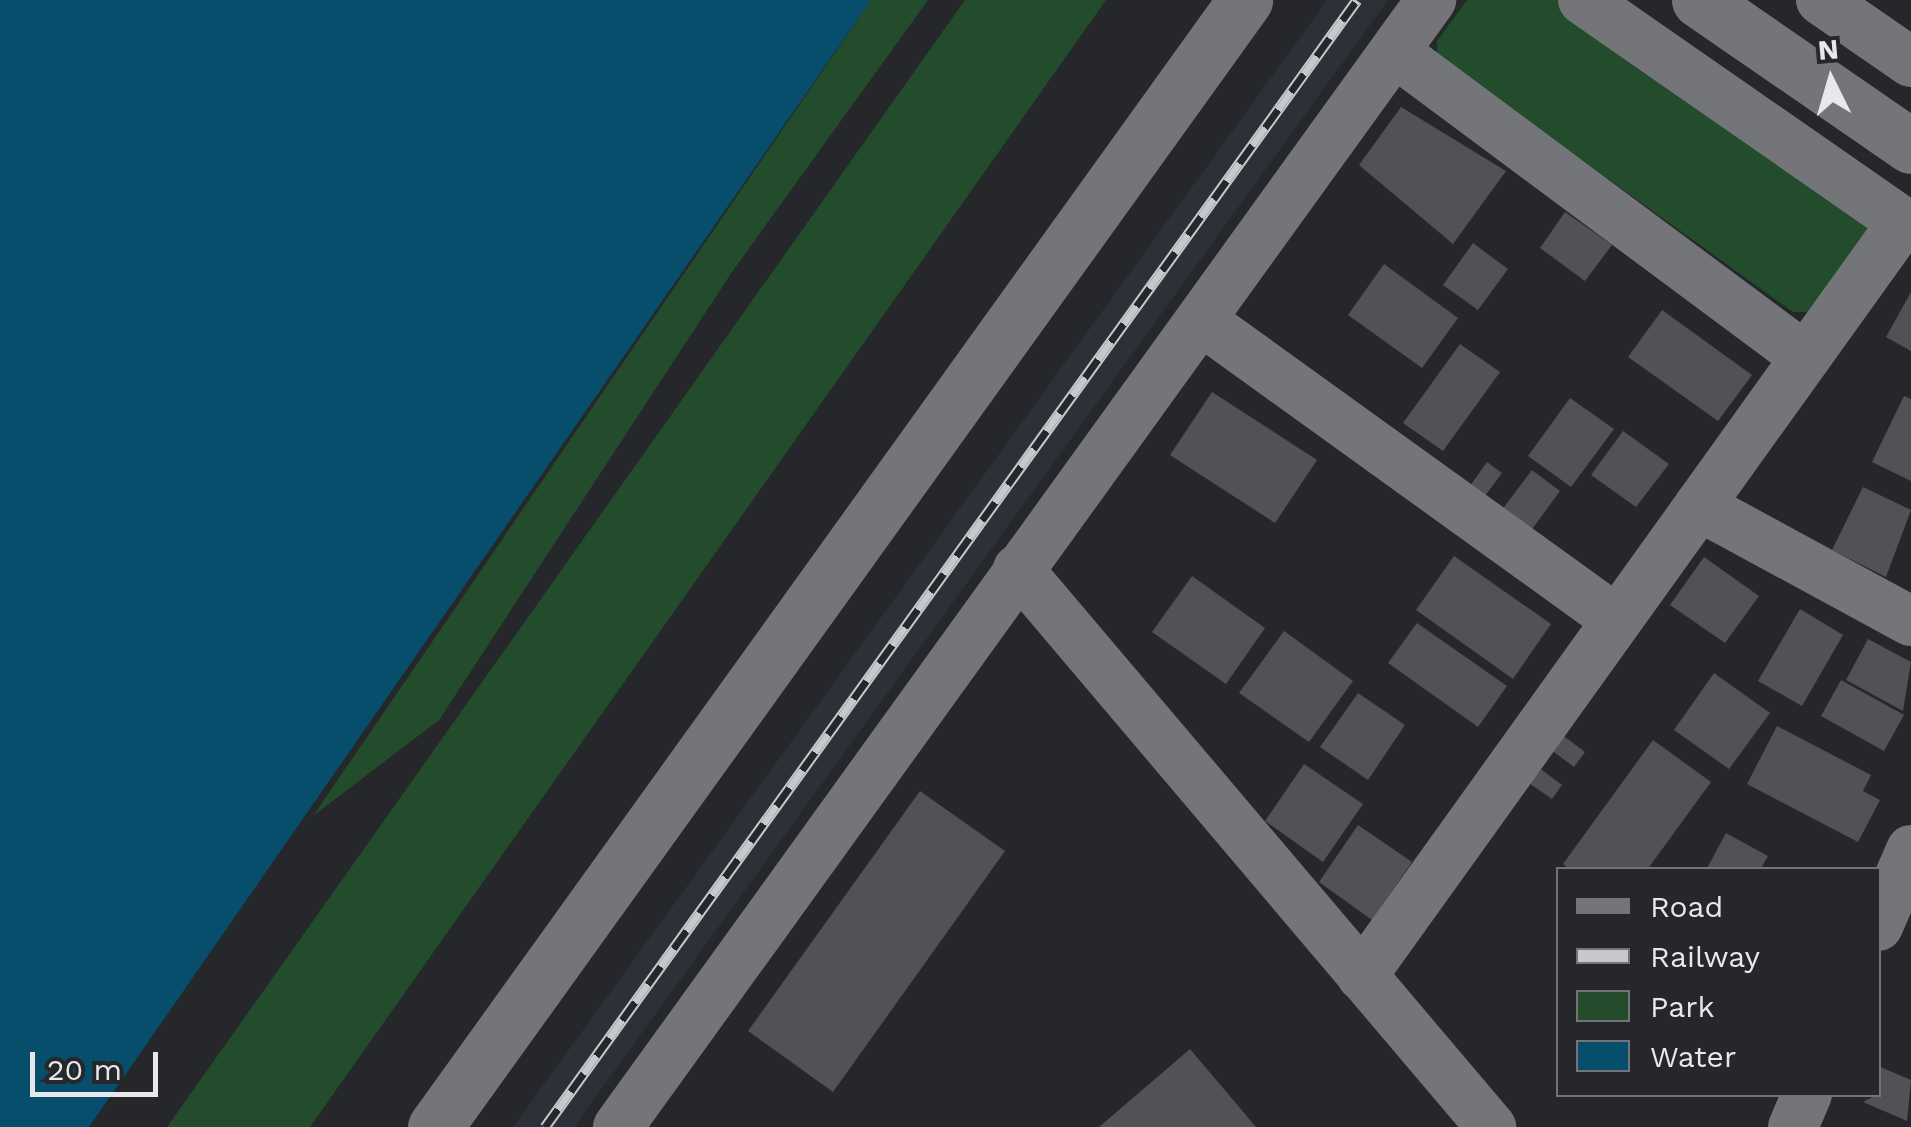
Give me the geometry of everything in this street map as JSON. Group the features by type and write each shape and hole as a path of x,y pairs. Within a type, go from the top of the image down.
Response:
{"street":[{"path":"435,1127 1245,0"},
{"path":"618,1127 1018,569 1396,54 1431,0"},
{"path":"1362,976 1806,357 1907,225 1583,0"},
{"path":"1700,0 1911,146"},
{"path":"1821,0 1911,62"},
{"path":"1396,54 1806,357"},
{"path":"1202,321 1616,620"},
{"path":"1698,506 1911,621"},
{"path":"1018,569 1491,1127"},
{"path":"1881,919 1911,850"},
{"path":"1793,1127 1806,1097"}],"shaded area":[{"path":"1327,0 1388,0 574,1127 513,1127"}],"green space":[{"path":"871,0 928,0 732,272 439,720 313,816"},
{"path":"965,0 1106,0 310,1127 167,1127"},
{"path":"1467,0 1565,0 1874,229 1807,312 1793,312 1437,56 1437,41"}],"water":[{"path":"0,0 871,0 89,1127 0,1127"}],"building":[{"path":"1401,107 1506,171 1453,244 1359,165"},
{"path":"1565,212 1612,245 1585,281 1540,248"},
{"path":"1473,243 1508,269 1478,310 1443,285"},
{"path":"1384,264 1458,318 1422,368 1348,315"},
{"path":"1911,292 1911,351 1886,337"},
{"path":"1662,310 1752,375 1718,421 1628,357"},
{"path":"1460,344 1500,372 1443,451 1403,423"},
{"path":"1212,392 1317,460 1275,523 1170,455"},
{"path":"1904,396 1911,399 1911,481 1872,462"},
{"path":"1570,398 1614,429 1571,487 1528,456"},
{"path":"1623,431 1669,464 1636,507 1591,475"},
{"path":"1487,462 1502,473 1485,496 1470,486"},
{"path":"1532,470 1560,491 1530,532 1501,511"},
{"path":"1863,487 1911,510 1886,577 1832,550"},
{"path":"1454,556 1551,624 1513,679 1416,610"},
{"path":"1704,557 1759,596 1725,643 1670,605"},
{"path":"1192,576 1265,628 1226,684 1152,632"},
{"path":"1800,609 1843,635 1802,706 1758,681"},
{"path":"1417,623 1507,686 1478,727 1388,663"},
{"path":"1284,631 1353,681 1309,742 1239,693"},
{"path":"1868,639 1911,662 1903,711 1846,680"},
{"path":"1714,673 1770,713 1729,769 1674,730"},
{"path":"1841,680 1904,715 1884,751 1821,716"},
{"path":"1358,693 1405,725 1368,780 1320,747"},
{"path":"1777,726 1871,775 1863,791 1880,800 1858,842 1747,784"},
{"path":"1557,731 1585,752 1574,767 1546,746"},
{"path":"1653,740 1711,782 1649,867 1563,864"},
{"path":"1304,764 1363,804 1323,862 1265,821"},
{"path":"1534,764 1562,785 1552,799 1523,779"},
{"path":"920,791 1005,851 833,1092 748,1031"},
{"path":"1358,825 1412,862 1372,920 1319,882"},
{"path":"1726,833 1768,856 1762,867 1708,867"},
{"path":"1190,1049 1256,1127 1099,1127"},
{"path":"1881,1067 1911,1080 1907,1121 1863,1102 1881,1097"}],"railway":[{"path":"545,1127 1357,0"}]}
